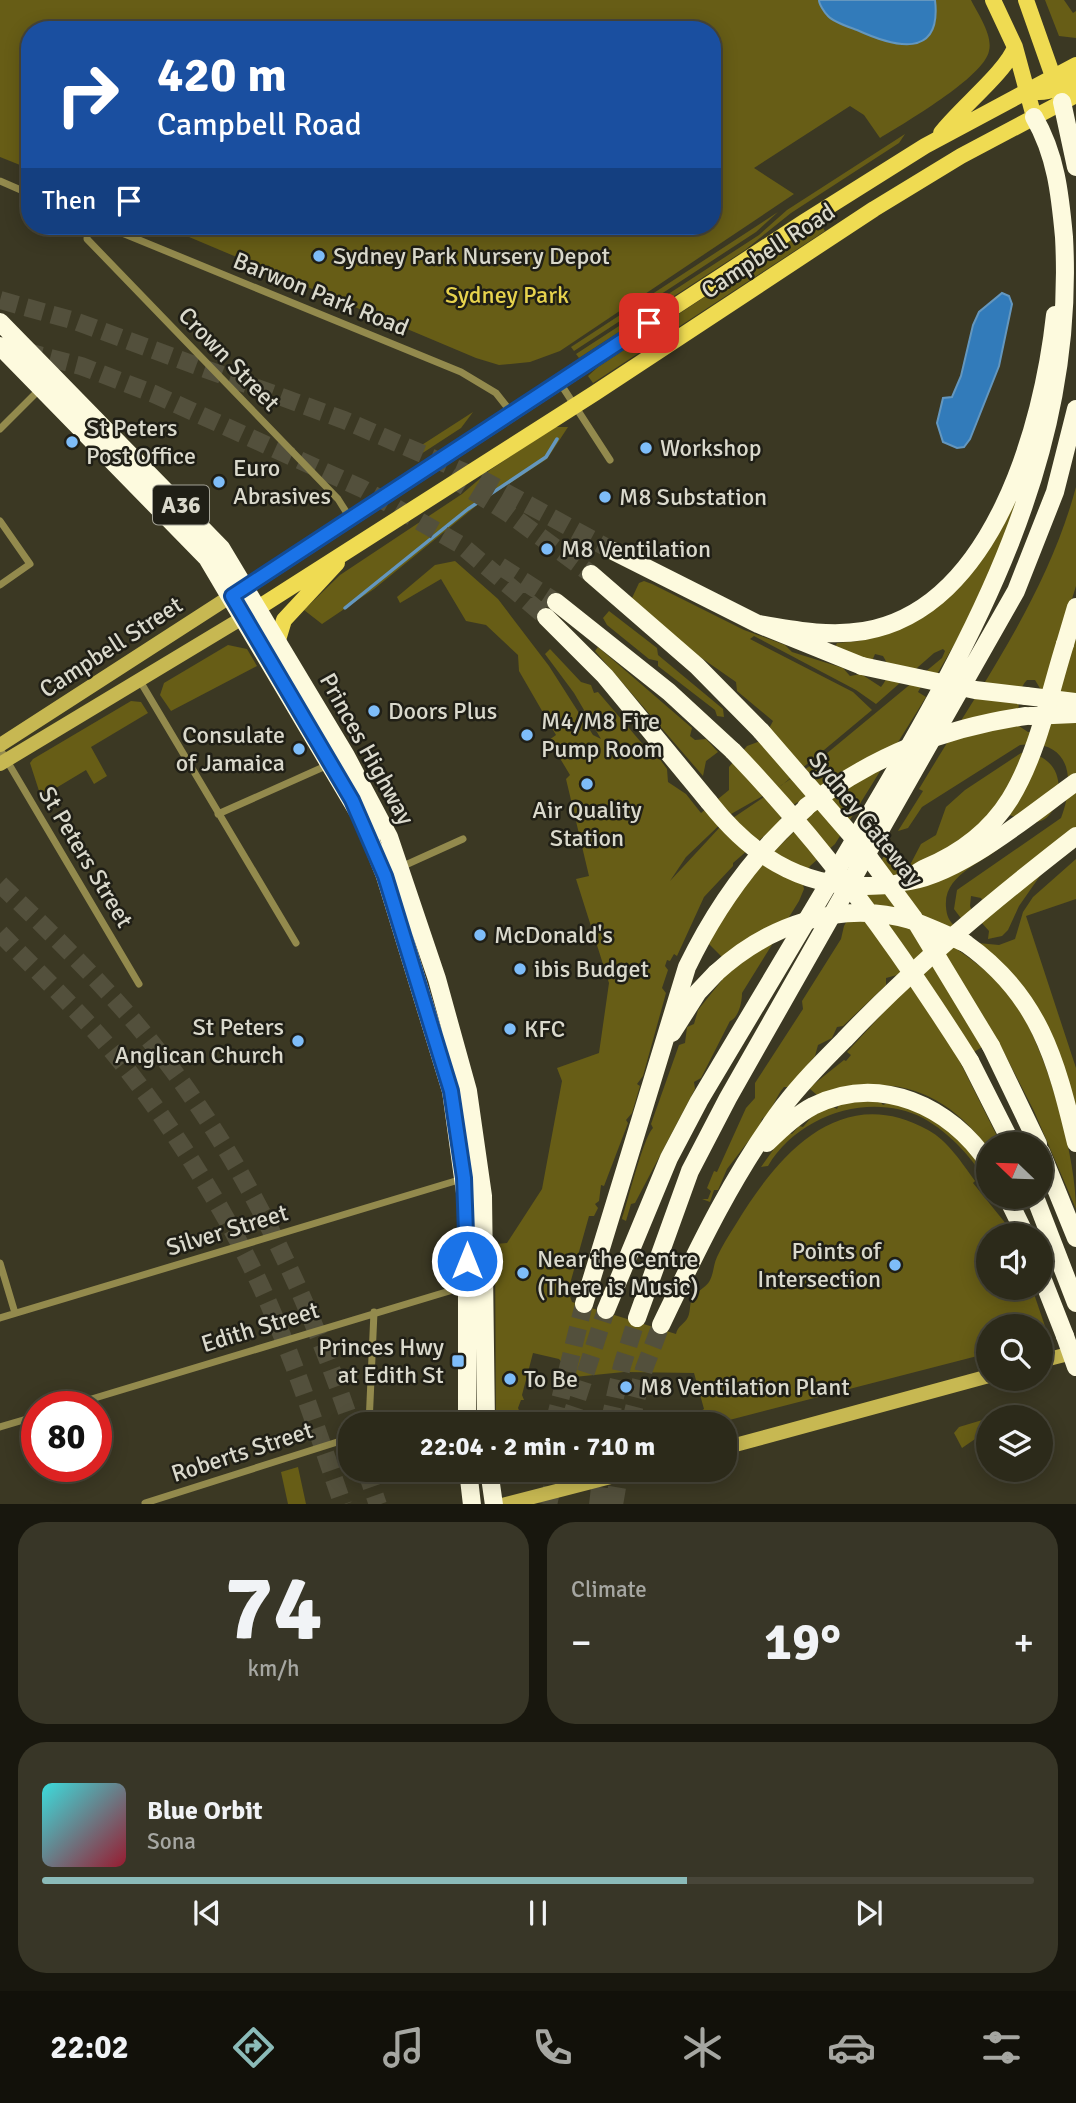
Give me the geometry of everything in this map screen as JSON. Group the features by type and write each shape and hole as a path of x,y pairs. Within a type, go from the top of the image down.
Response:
{"highway":[{"path":"1062,90 1075,159"},
{"path":"758,624 820,634 866,631 898,621 940,595 957,578 988,532 1021,461 1033,423 1047,366 1060,273 1052,185 1034,117"},
{"path":"606,1310 669,1158 699,1101 937,699 994,594 1017,540 1040,472 1055,409 1064,331 1066,267 1058,182 1049,145 1034,117"},
{"name":"Princes Highway","path":"0,322 221,548 239,591 392,872 441,991 463,1067 473,1122 483,1196 486,1412"},
{"name":"Princes Highway","path":"0,346 239,591"},
{"path":"637,1318 657,1256 690,1171 728,1098 1016,591 1055,492 1076,409"},
{"path":"613,551 758,624 862,666 975,690 1076,702"},
{"name":"Sydney Gateway","path":"592,574 697,666 761,730 859,844 913,917 991,1046 1032,1132"},
{"path":"902,882 966,845 990,824 1009,799 1029,759 1076,607"},
{"path":"1006,1132 970,1061 872,913 851,885 824,851 733,751 669,692 551,609 744,843 794,873 812,879 851,885 854,886 920,881 956,864 1076,782"},
{"name":"Princes Highway","path":"251,612 278,640 381,819 392,872 444,1064 464,1178 467,1412"},
{"path":"583,1304 680,985 704,932 740,876 806,807 845,779 904,747 988,722 1026,716 1076,714"},
{"path":"661,1325 715,1216 750,1155 784,1106 819,1065 917,967 1076,836"},
{"path":"642,1108 667,1042 682,1015 716,973 755,942 784,928 819,917 848,913 880,914 910,920 965,943 1002,973 1020,993 1038,1022 1062,1086 1076,1143"},
{"path":"715,1216 765,1145 812,1107 835,1098 865,1093 893,1094 919,1102 944,1115 963,1130 976,1147"},
{"path":"1054,1184 1076,1238"},
{"path":"1040,1209 1076,1303"},
{"path":"1051,1300 1076,1367"},
{"path":"469,1482 472,1504"},
{"path":"491,1482 494,1504"}],"main road":[{"path":"993,0 1015,47 1034,117"},
{"path":"1026,0 1062,90 1076,80"},
{"path":"936,140 958,110 1008,62 1015,47"},
{"name":"Campbell Road","path":"251,612 575,406 874,209 1034,117 1062,90 1076,65"},
{"name":"Campbell Road","path":"239,591 936,140 1026,89 1062,90"},
{"path":"278,640 284,620 350,548"},
{"name":"Campbell Street","path":"2,754 239,591"},
{"name":"Campbell Street","path":"2,754 140,681 251,612"},
{"path":"1053,1358 1076,1352"},
{"path":"737,1444 976,1380"},
{"path":"502,1504 590,1482"}],"street":[{"path":"0,181 21,190"},
{"name":"Crown Street","path":"87,235 87,239 338,499 351,518"},
{"name":"Barwon Park Road","path":"127,235 461,372 496,393 512,413"},
{"path":"559,382 610,460"},
{"path":"0,429 41,387"},
{"path":"0,521 30,564 0,585"},
{"path":"140,681 296,943"},
{"name":"St Peters Street","path":"2,754 139,984"},
{"path":"218,814 331,764"},
{"path":"392,872 463,839"},
{"name":"Silver Street","path":"0,1318 464,1178"},
{"path":"0,1263 15,1313"},
{"name":"Edith Street","path":"112,1393 467,1286"},
{"path":"370,1412 374,1312"},
{"path":"0,1427 21,1421"},
{"name":"Roberts Street","path":"145,1503 338,1441"}],"green space":[{"name":"Sydney Park","path":"0,0 971,0 984,25 990,45 984,62 973,74 923,111 880,138 864,115 850,106 754,168 794,194 560,351 530,362 499,365 476,358 184,235 721,235 721,21 21,21 21,165 0,157"},
{"path":"1045,0 1064,0 1073,13 1076,11 1076,38 1059,36"},
{"path":"905,134 899,143 791,213 745,250 579,358 576,354 759,235 787,210"},
{"path":"778,212 756,232 574,351 571,347"},
{"path":"821,225 825,231 593,383 588,376 796,237"},
{"path":"473,412 461,428 418,456 414,450"},
{"path":"555,427 568,427 547,459 481,502 374,589 322,624 304,610 340,575 462,494 490,470"},
{"path":"1025,482 980,600 936,676 928,674 918,692 926,697 835,844 810,866 802,881 804,889 799,901 742,993 737,1014 730,1021 701,1078 694,1082 695,1089 635,1203 631,1204 626,1221 622,1219 636,1169 653,1128 651,1124 679,1045 685,1043 687,1027 694,1024 698,1010 722,980 710,968 722,957 707,942 753,872 814,812 803,799 783,811 779,823 733,863 704,897 677,956 674,954 670,961 667,960 665,966 668,970 662,988 666,993 643,1076 637,1084 640,1086 632,1113 626,1120 628,1123 604,1186 601,1185 599,1201 595,1204 598,1208 594,1216 589,1216 568,1291 572,1302 676,1334 688,1317 693,1297 709,1282 717,1257 733,1228 771,1174 792,1151 814,1133 839,1120 867,1114 896,1117 928,1130 948,1146 975,1181 976,1209 994,1209 1005,1223 976,1223 976,1300 1036,1300 1041,1314 976,1314 976,1356 737,1418 737,1412 699,1412 704,1409 694,1373 624,1372 574,1377 559,1359 533,1353 522,1395 524,1400 521,1400 518,1408 520,1412 496,1412 495,1244 507,1243 542,1189 562,1081 557,1068 599,1053 609,983 576,879 589,876 566,779 570,775 549,740 556,735 519,671 518,655 486,625 466,621 441,579 400,603 397,597 435,565 455,561 498,599 549,666 593,735 601,739 574,693 545,654 550,649 581,682 591,685 594,693 598,692 646,748 652,748 667,769 668,782 686,794 701,813 729,790 729,767 747,746 763,740 773,721 737,691 736,682 693,652 632,598 639,583 644,581 652,584 744,630 785,645 792,652 843,668 850,676 861,674 881,687 888,672 883,656 875,654 872,661 834,649 837,643 859,641 914,620","holes":["754,636 856,690 876,704 934,653 943,649 945,651 942,658 820,759 784,783 872,710 853,692 750,639","779,786 721,826 670,881 686,857 731,814"]},
{"path":"1076,487 1076,586 1058,644 1076,637 1076,694 1041,690 1035,680 1027,680 1021,690 1019,726 1028,732 1039,731 1051,721 1076,721 1076,830 985,905 981,898 971,896 970,906 974,916 969,929 954,909 957,890 1061,818 1066,803 1068,775 1059,754 1037,744 1020,745 922,807 908,828 898,831 923,791 919,789 1028,606 1047,568"},
{"path":"609,611 657,648 658,655 723,709 724,717 717,716 715,710 658,666 658,661 649,659 607,625 603,618"},
{"path":"228,645 247,649 257,666 171,711 160,695 164,683"},
{"path":"598,647 692,728 690,736 695,740 706,739 718,752 706,761 703,776 595,651"},
{"path":"131,701 141,702 148,713 91,747 107,776 94,784 86,770 41,797 30,763 33,759"},
{"path":"1021,753 1038,756 1050,764 1057,775 1057,801 1052,812 1044,819 1035,822 1019,819 993,809 985,819 1006,842 968,869 951,885 946,907 953,924 969,935 958,950 1007,992 1025,1019 1036,1043 1065,1130 1075,1186 1076,1209 1054,1158 1054,1132 1043,1132 997,1039 959,1060 995,1132 976,1134 954,1112 939,1102 907,1089 872,1086 818,1096 809,1088 846,1061 851,1055 847,1052 908,986 913,961 897,975 886,978 886,985 843,1026 837,1027 832,1038 818,1045 815,1056 789,1087 784,1087 760,1126 727,1169 710,1202 702,1199 708,1199 711,1191 707,1188 714,1171 717,1172 746,1108 755,1098 755,1083 803,1009 802,1001 841,939 844,926 885,854 910,865 921,844 936,835 946,807 965,790"},
{"path":"1076,859 1076,899 1026,916 1076,1068 1076,1116 1061,1064 1043,1020 1017,980 978,943 999,945 1015,939 1023,912 1033,897"},
{"path":"1042,873 1019,906 1008,930 1002,936 988,939 989,931 981,922"},
{"path":"878,1099 883,1105 892,1101 910,1106 975,1153 976,1167 952,1139 923,1118 902,1110 881,1107 859,1108 816,1121 797,1133 781,1148 768,1166 761,1167 786,1132 792,1134 799,1126 803,1127 814,1114 831,1106 837,1109 839,1104"},
{"path":"976,1422 976,1438 962,1448 954,1433 959,1427"},
{"path":"298,1467 306,1504 288,1504 281,1472"}],"water":[{"path":"819,0 935,0 935,19 931,32 923,40 900,44 871,36 830,18"},
{"path":"1002,293 1009,296 1012,304 999,366 970,439 964,447 957,448 943,442 937,423 943,398 952,397 961,376 973,325 979,312"}],"waterway":[{"path":"345,608 468,509 546,457 557,439"}],"tunnel":[{"path":"0,300 75,321 344,420 483,480 613,551"},
{"path":"24,351 81,366 154,394 363,489 461,545 546,617"},
{"path":"450,477 508,513 591,574"},
{"path":"500,566 556,602"},
{"path":"0,884 63,945 123,1009 196,1103 258,1205 284,1258 309,1313 347,1412"},
{"path":"0,933 115,1055 160,1115 203,1180 240,1245 269,1304 343,1504"},
{"path":"557,1412 584,1304"},
{"path":"573,1412 606,1310"},
{"path":"612,1412 637,1318"},
{"path":"633,1412 644,1369 661,1325"},
{"path":"370,1482 378,1504"},
{"path":"548,1504 553,1482"},
{"path":"598,1504 601,1482"},
{"path":"614,1504 618,1482"}],"place":[{"name":"Sydney Park Nursery Depot","path":"319,256"},
{"name":"St Peters Post Office","path":"72,442"},
{"name":"Workshop","path":"646,448"},
{"name":"Euro Abrasives","path":"219,482"},
{"name":"M8 Substation","path":"605,497"},
{"name":"M8 Ventilation","path":"547,549"},
{"name":"Doors Plus","path":"374,711"},
{"name":"M4/M8 Fire Pump Room","path":"527,735"},
{"name":"Consulate of Jamaica","path":"299,749"},
{"name":"Air Quality Station","path":"587,784"},
{"name":"McDonald's","path":"480,935"},
{"name":"ibis Budget","path":"520,969"},
{"name":"KFC","path":"510,1029"},
{"name":"St Peters Anglican Church","path":"298,1041"},
{"name":"Points of Intersection","path":"895,1265"},
{"name":"Near the Centre (There is Music)","path":"523,1273"},
{"name":"Princes Hwy at Edith St","path":"458,1361"},
{"name":"To Be","path":"510,1379"},
{"name":"M8 Ventilation Plant","path":"626,1387"}],"route":[{"path":"467,1261 467,1207 451,1091 438,1041 385,876 352,800 232,596 649,323"}]}
